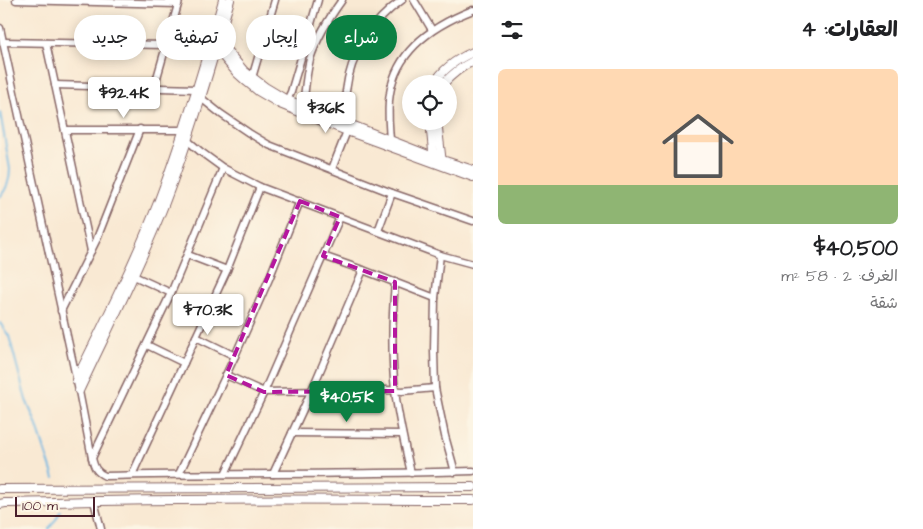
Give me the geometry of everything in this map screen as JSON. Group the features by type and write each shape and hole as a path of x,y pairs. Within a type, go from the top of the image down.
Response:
{"street":[{"path":"16,0 178,2 174,15"},
{"path":"220,15 223,0"},
{"path":"224,15 230,0"},
{"path":"252,78 275,0"},
{"path":"288,100 318,0"},
{"path":"303,106 310,60 329,18 342,0"},
{"path":"332,169 346,127 346,91 355,58 364,39 391,8 402,0"},
{"path":"414,0 432,30"},
{"path":"390,140 388,110 390,94 393,80 400,64 411,48 432,30 459,15 473,10"},
{"path":"0,28 92,458 95,468 100,474 105,476 473,471"},
{"path":"3,42 156,46"},
{"path":"46,43 91,251"},
{"path":"441,75 453,63 473,52"},
{"path":"154,88 162,60"},
{"path":"76,380 156,217 196,89 207,60"},
{"path":"79,391 134,276 187,140 201,98 210,60"},
{"path":"227,60 237,73 258,91 280,104 438,161 473,170"},
{"path":"233,60 252,78 288,100 346,127 390,140 473,177"},
{"path":"452,75 473,61"},
{"path":"55,85 196,89"},
{"path":"201,98 221,114 269,145 392,193 473,221"},
{"path":"61,312 91,251 140,129"},
{"path":"65,130 184,130"},
{"path":"432,130 438,161"},
{"path":"437,130 438,161"},
{"path":"187,140 223,168 260,186 440,255 473,264"},
{"path":"92,458 171,293 223,168"},
{"path":"132,475 227,270 260,186"},
{"path":"378,231 392,193"},
{"path":"179,474 235,356 300,201"},
{"path":"225,474 264,392 340,217"},
{"path":"188,255 227,270"},
{"path":"440,255 435,298 435,388 455,472"},
{"path":"323,256 435,298"},
{"path":"273,474 311,392 363,270"},
{"path":"134,276 171,293"},
{"path":"395,282 392,327 395,391 411,473"},
{"path":"196,336 235,356"},
{"path":"147,346 184,363"},
{"path":"226,375 264,392 402,391 435,388"},
{"path":"292,433 402,434"},
{"path":"460,487 460,500"},
{"path":"0,489 473,487"},
{"path":"92,488 101,529"},
{"path":"0,504 94,501 473,500"}],"highlighted area":[{"path":"300,201 340,217 323,256 395,282 395,391 264,392 226,375"}],"waterway":[{"path":"0,112 10,169 8,184 0,197"},
{"path":"0,323 9,336 26,400 36,423 54,478"},
{"path":"49,529 60,511"}]}
